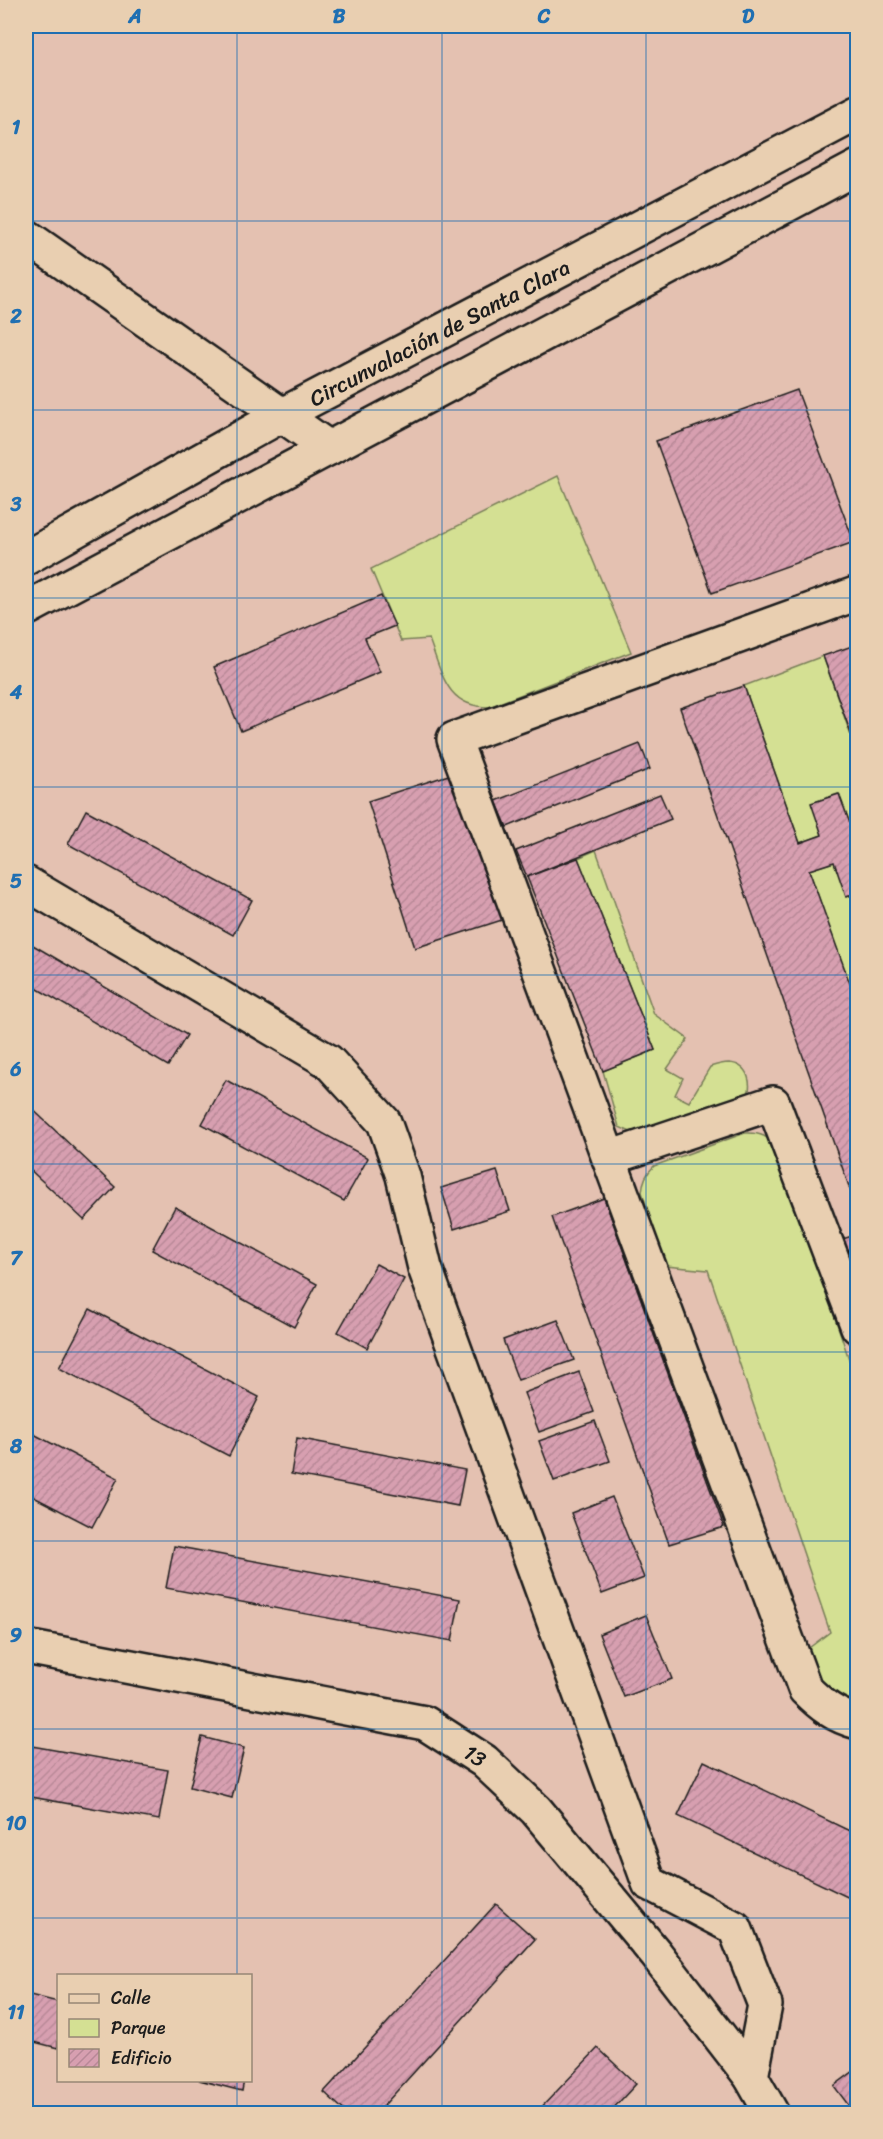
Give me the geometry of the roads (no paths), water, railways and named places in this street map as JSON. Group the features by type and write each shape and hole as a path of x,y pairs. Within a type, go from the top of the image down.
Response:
{"main road":[{"name":"Circunvalación de Santa Clara","path":"26,558 282,415 858,112"},
{"path":"26,609 858,167"},
{"path":"26,236 329,448"},
{"path":"858,593 454,739 805,1689 821,1706 840,1717 858,1722"},
{"path":"26,883 328,1061 384,1122 403,1176 425,1268 649,1883 735,1928 765,2005 751,2077"},
{"path":"609,1158 773,1103 858,1327"},
{"name":"13","path":"26,1647 425,1723 484,1761 536,1810 656,1954 751,2077 772,2114"}]}
